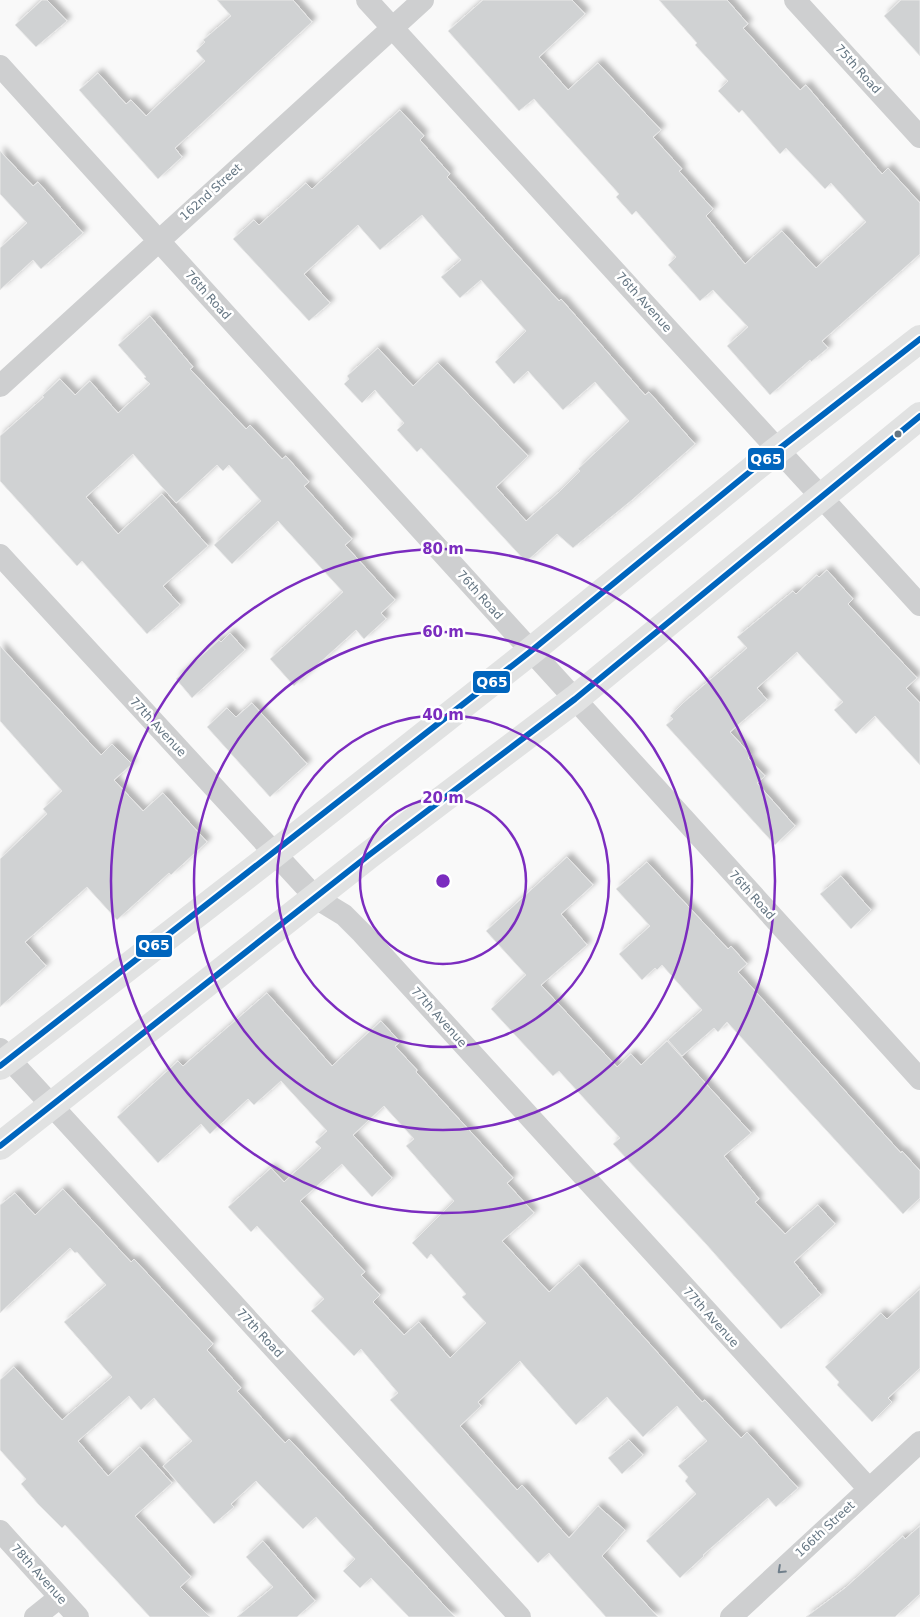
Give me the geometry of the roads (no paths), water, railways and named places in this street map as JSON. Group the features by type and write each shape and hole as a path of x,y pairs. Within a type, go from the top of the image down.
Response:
{"street":[{"name":"76th Avenue","path":"367,0 920,605"},
{"name":"162nd Street","path":"0,386 423,0"},
{"name":"75th Road","path":"795,0 920,137"},
{"name":"76th Road","path":"0,66 920,1079"},
{"path":"3,1058 274,854 531,651 778,449 920,339"},
{"path":"0,1146 316,898 575,700 920,416"},
{"name":"77th Avenue","path":"0,555 316,898 344,915 362,933 869,1489"},
{"name":"77th Road","path":"3,1058 52,1106 520,1617"},
{"name":"166th Street","path":"731,1617 920,1442"},
{"name":"78th Avenue","path":"0,1531 78,1617"},
{"path":"35,1617 60,1597"}]}
